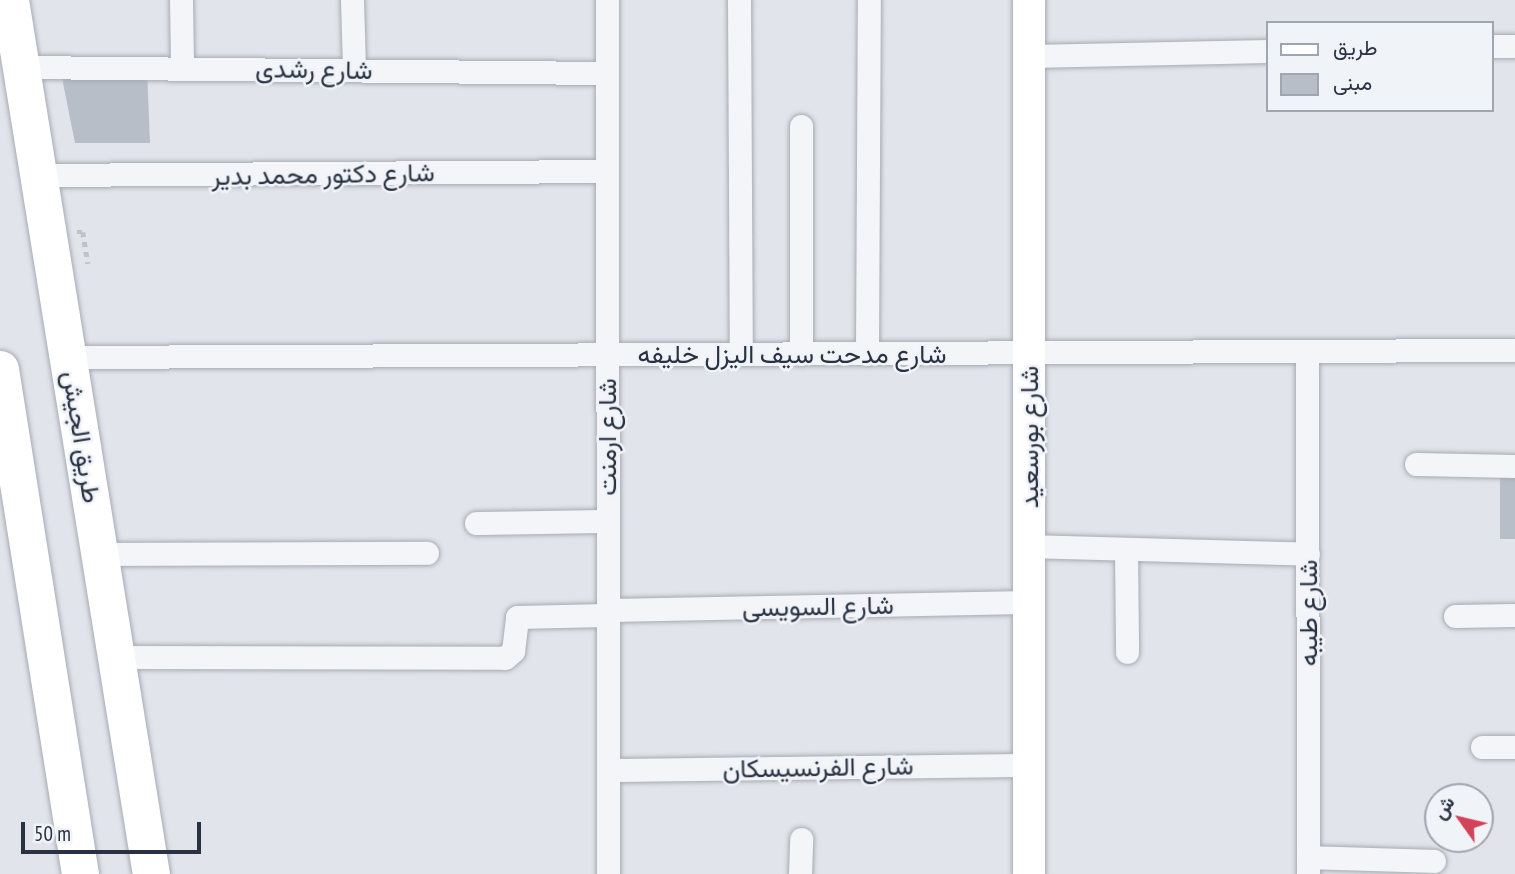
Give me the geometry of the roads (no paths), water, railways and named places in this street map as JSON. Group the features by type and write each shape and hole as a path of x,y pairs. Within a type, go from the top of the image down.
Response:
{"highway":[{"name":"طريق الجيش","path":"10,0 151,874"},
{"path":"0,369 80,874"}],"main road":[{"name":"شارع بورسعيد","path":"1029,0 1029,874"}],"street":[{"path":"181,0 182,67"},
{"path":"352,0 354,69"},
{"name":"شارع ارمنت","path":"607,0 608,874"},
{"path":"739,0 741,354"},
{"path":"867,354 869,0"},
{"path":"1494,46 1515,46"},
{"path":"1029,56 1266,51"},
{"name":"شارع رشدى","path":"21,67 607,73"},
{"path":"801,354 802,126"},
{"name":"شارع دكتور محمد بدير","path":"39,175 607,171"},
{"name":"شارع مدحت سيف اليزل خليفه","path":"68,356 1515,350"},
{"name":"شارع طيبه","path":"1307,351 1308,865"},
{"path":"1416,464 1515,466"},
{"path":"476,523 607,521"},
{"path":"1029,546 1308,554"},
{"path":"1126,549 1127,652"},
{"path":"101,554 427,553"},
{"name":"شارع السويسى","path":"117,657 505,658 513,651 517,617 607,612 1028,602"},
{"path":"1455,616 1515,615"},
{"path":"1482,747 1515,747"},
{"name":"شارع الفرنسيسكان","path":"607,770 1028,765"},
{"path":"800,839 800,874"},
{"path":"1308,865 1434,861"}]}
